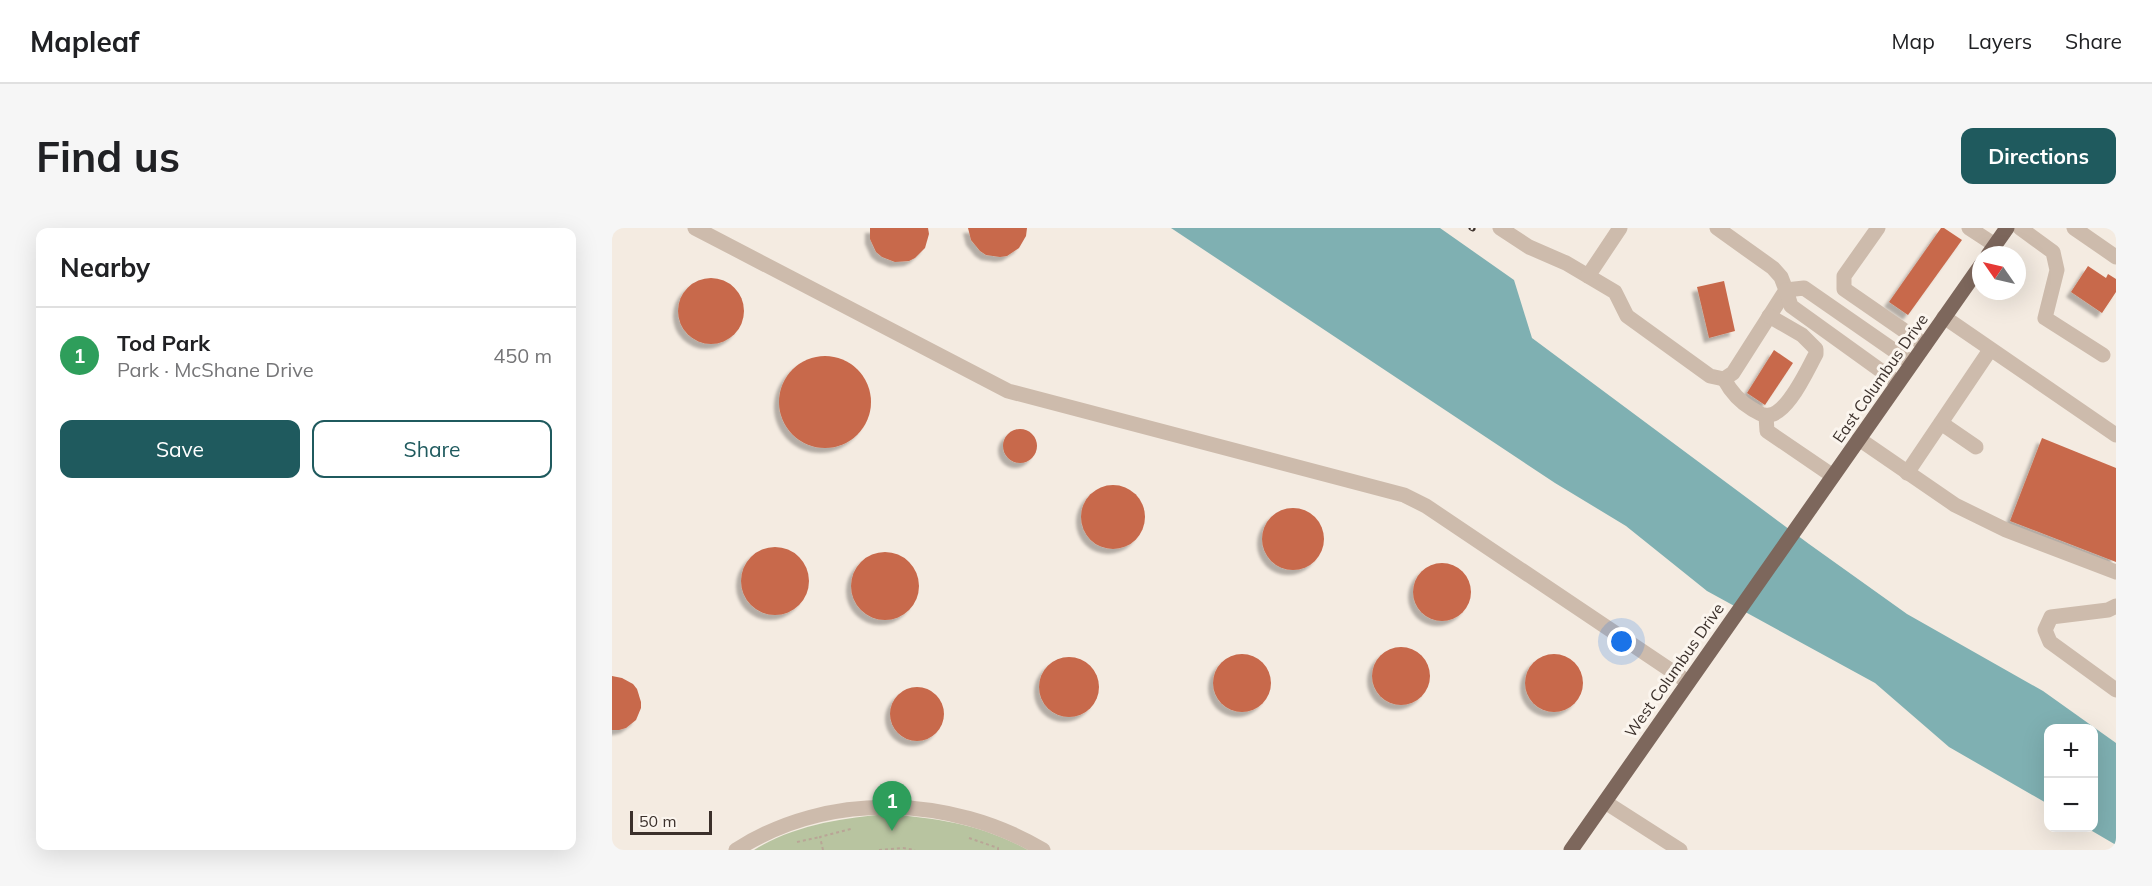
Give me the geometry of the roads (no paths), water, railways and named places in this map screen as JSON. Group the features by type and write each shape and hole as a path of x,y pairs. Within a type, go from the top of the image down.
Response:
{"main road":[{"path":"1993,246 2004,229"},
{"name":"East Columbus Drive","path":"1808,511 1972,278"},
{"name":"West Columbus Drive","path":"1571,850 1808,511"}],"street":[{"path":"695,228 1008,391 1404,495 1425,506 1688,682"},
{"path":"1500,228 1528,247 1566,263 1615,292 1627,315 1710,376 1724,379 1733,373 1786,290"},
{"path":"1588,276 1620,228"},
{"path":"1717,228 1773,268 1781,277 1791,306 1898,382"},
{"path":"1878,228 1844,276 1844,289 1925,345"},
{"path":"1969,228 1987,246"},
{"path":"2020,228 2053,252 2057,270 2046,318 2103,355"},
{"path":"2074,228 2116,257"},
{"path":"1786,290 1804,288 1912,363"},
{"path":"1724,379 1732,393 1748,406 1766,416 1785,408 1816,354 1816,349 1802,335 1769,316"},
{"path":"1944,317 2116,435"},
{"path":"1907,473 1990,350"},
{"path":"1766,416 1767,431 1833,476"},
{"path":"1941,423 1976,447"},
{"path":"1859,439 1955,505 1996,525 2116,572"},
{"path":"2116,606 2108,610 2051,617 2045,630 2050,642 2116,690"},
{"path":"1605,802 1680,850"},
{"path":"736,850 781,827 813,816 845,810 892,807 934,811 977,820 1043,850"}],"water":[{"path":"1171,228 1440,228 1514,280 1532,338 1907,614 2043,691 2089,724 2044,724 2044,802 1949,747 1875,683 1707,591 1626,526 1555,483"},
{"path":"2098,730 2116,743 2116,845 2094,832 2098,832"}],"place":[{"name":"Tod Park","path":"892,831"}]}
